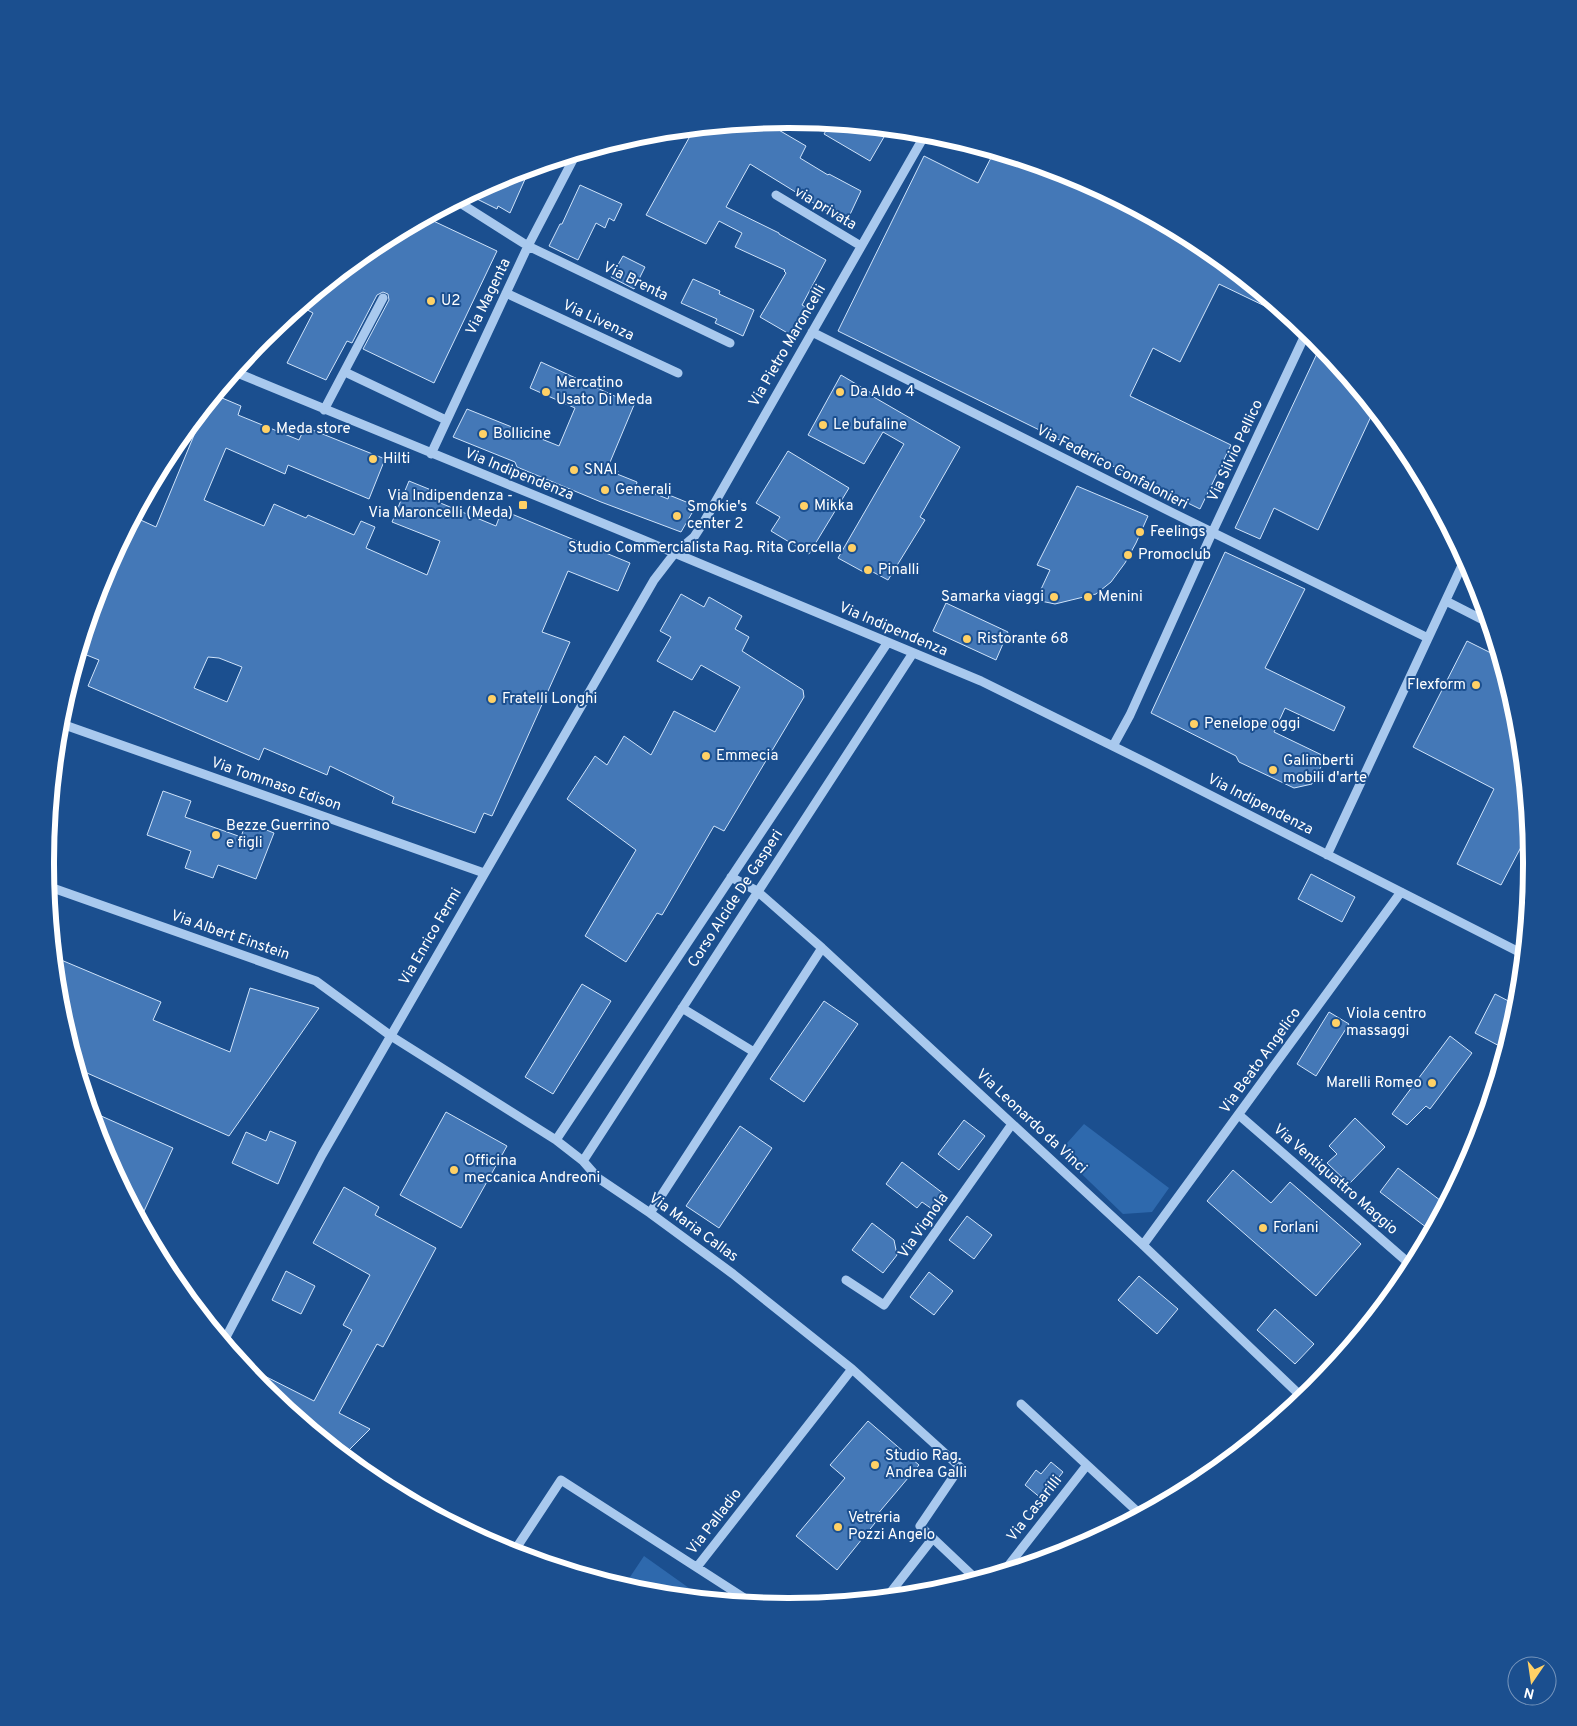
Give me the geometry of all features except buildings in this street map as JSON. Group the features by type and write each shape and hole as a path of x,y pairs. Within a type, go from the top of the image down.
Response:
{"street":[{"name":"Via Pietro Maroncelli","path":"674,554 694,537 705,520 922,141"},
{"name":"Via Magenta","path":"431,454 528,246 572,161"},
{"name":"via privata","path":"776,195 861,246"},
{"name":"Via Brenta","path":"463,205 528,246 730,343"},
{"name":"Via Livenza","path":"506,293 678,373"},
{"path":"324,410 383,298"},
{"name":"Via Federico Confalonieri","path":"812,332 1428,638"},
{"name":"Via Silvio Pellico","path":"1113,746 1130,715 1212,532 1303,339"},
{"path":"344,372 446,420"},
{"name":"Via Indipendenza","path":"240,375 913,652 1000,690 1518,951"},
{"name":"Via Enrico Fermi","path":"227,1336 322,1155 654,580 674,554"},
{"path":"1328,854 1461,569"},
{"path":"1446,601 1481,619"},
{"name":"Corso Alcide De Gasperi","path":"556,1140 888,642"},
{"name":"Corso Alcide De Gasperi","path":"583,1161 913,652"},
{"name":"Via Tommaso Edison","path":"67,725 484,873"},
{"name":"Via Leonardo da Vinci","path":"731,877 758,891 822,948 1143,1245 1297,1393"},
{"name":"Via Albert Einstein","path":"55,889 316,981 391,1036"},
{"name":"Via Beato Angelico","path":"1143,1245 1401,892"},
{"path":"650,1213 822,948"},
{"path":"682,1008 754,1052"},
{"name":"Via Maria Callas","path":"391,1036 556,1140 583,1161 598,1178 650,1213 733,1274 852,1369 960,1467 920,1526 933,1538"},
{"name":"Via Ventiquattro Maggio","path":"1239,1115 1406,1260"},
{"name":"Via Vignola","path":"846,1280 884,1306 1012,1124"},
{"name":"Via Palladio","path":"518,1546 561,1480 697,1567 852,1369"},
{"path":"1021,1404 1136,1510"},
{"name":"Via Casarilli","path":"1010,1564 1087,1465"},
{"path":"893,1590 933,1538 972,1575"},
{"path":"697,1567 741,1596"}],"shaded area":[{"path":"1084,1124 1169,1188 1152,1212 1123,1214 1059,1152"},
{"path":"644,1556 693,1591 645,1584 628,1580"}],"place":[{"name":"U2","path":"431,301"},
{"name":"Mercatino Usato Di Meda","path":"546,392"},
{"name":"Da Aldo 4","path":"840,392"},
{"name":"Le bufaline","path":"823,425"},
{"name":"Meda store","path":"266,429"},
{"name":"Bollicine","path":"483,434"},
{"name":"Hilti","path":"373,459"},
{"name":"SNAI","path":"574,470"},
{"name":"Generali","path":"605,490"},
{"name":"Via Indipendenza - Via Maroncelli (Meda)","path":"523,505"},
{"name":"Mikka","path":"804,506"},
{"name":"Smokie's center 2","path":"677,516"},
{"name":"Feelings","path":"1140,532"},
{"name":"Studio Commercialista Rag. Rita Corcella","path":"852,548"},
{"name":"Promoclub","path":"1128,555"},
{"name":"Pinalli","path":"868,570"},
{"name":"Samarka viaggi","path":"1054,597"},
{"name":"Menini","path":"1088,597"},
{"name":"Ristorante 68","path":"967,639"},
{"name":"Flexform","path":"1476,685"},
{"name":"Fratelli Longhi","path":"492,699"},
{"name":"Penelope oggi","path":"1194,724"},
{"name":"Emmecia","path":"706,756"},
{"name":"Galimberti mobili d'arte","path":"1273,770"},
{"name":"Bezze Guerrino e figli","path":"216,835"},
{"name":"Viola centro massaggi","path":"1336,1023"},
{"name":"Marelli Romeo","path":"1432,1083"},
{"name":"Officina meccanica Andreoni","path":"454,1170"},
{"name":"Forlani","path":"1263,1228"},
{"name":"Studio Rag. Andrea Galli","path":"875,1465"},
{"name":"Vetreria Pozzi Angelo","path":"838,1527"}]}
